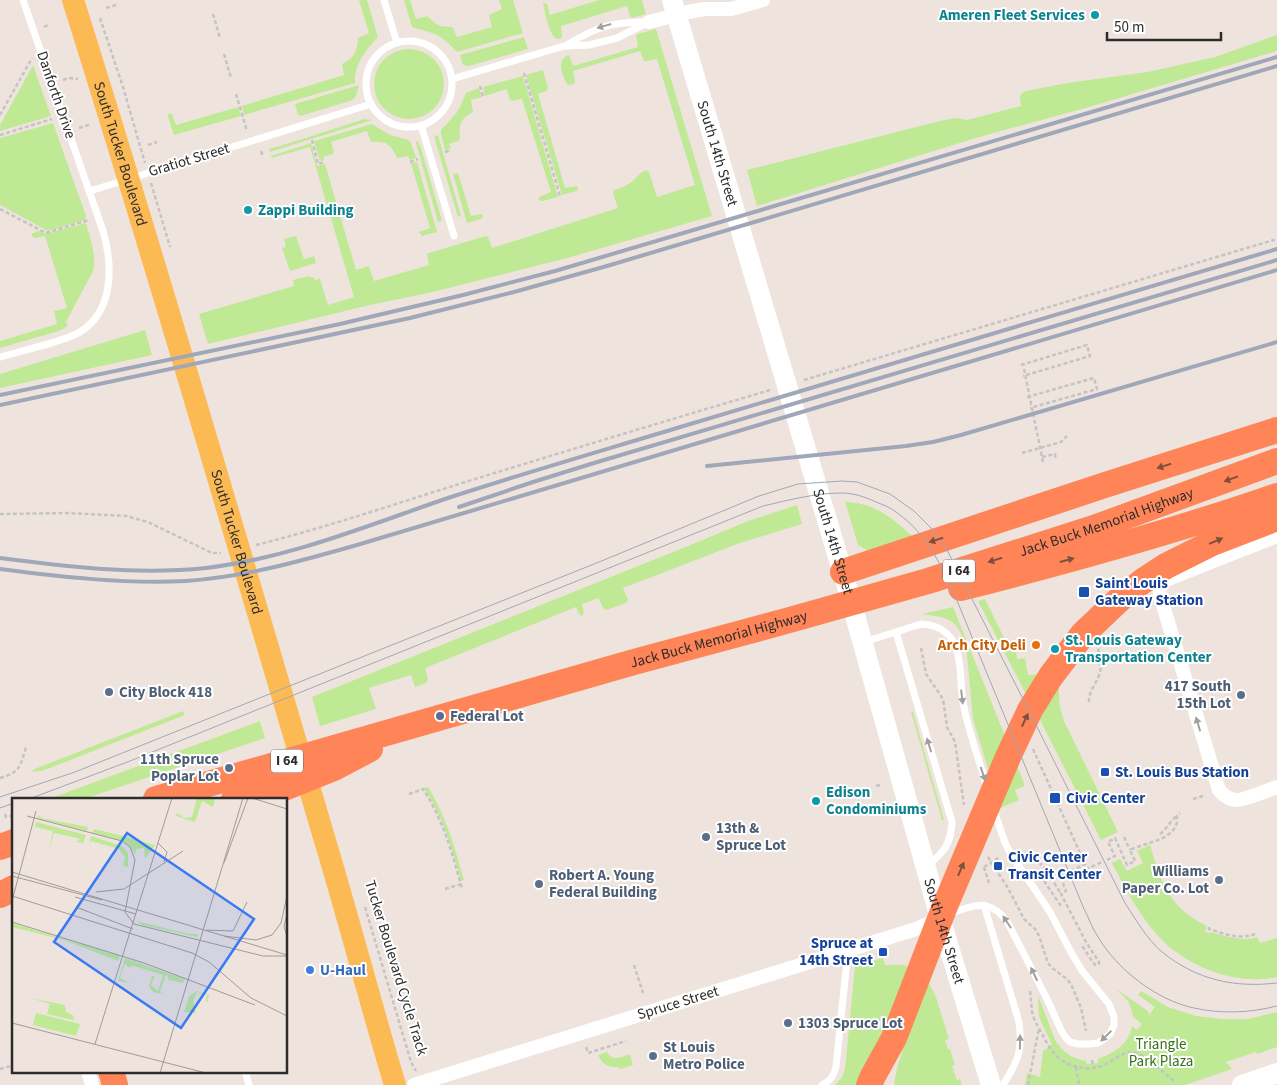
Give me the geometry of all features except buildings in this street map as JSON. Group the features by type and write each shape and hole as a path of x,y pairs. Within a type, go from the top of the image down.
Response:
{"highway":[{"path":"845,580 1105,484 1277,430"},
{"name":"Jack Buck Memorial Highway","path":"159,798 419,723 928,581 1094,528 1277,462"},
{"name":"Jack Buck Memorial Highway","path":"166,798 714,644 877,608 1013,575 1144,538 1277,496"},
{"path":"869,1085 894,1038 949,898 1019,734 1040,693 1067,654 1083,634 1143,581 1210,544 1277,518"},
{"path":"259,798 334,768 419,723"},
{"path":"237,798 297,775 323,762 348,746"},
{"path":"0,847 12,843"},
{"path":"0,851 12,847"},
{"path":"0,895 12,889"},
{"path":"887,1085 894,1038"},
{"path":"111,1072 115,1085"}],"main road":[{"name":"South Tucker Boulevard","path":"72,0 166,302 395,1085"},
{"name":"South 14th Street","path":"672,0 864,642 940,918 991,1085"},
{"path":"1242,1085 1277,1073"}],"street":[{"path":"648,22 688,12 731,8 763,0"},
{"path":"1277,536 1163,581 1160,585 1160,596 1219,790 1230,799 1238,800 1277,787"},
{"name":"Spruce Street","path":"418,1084 916,929 940,918"},
{"path":"88,1072 92,1085"}],"lane":[{"name":"Danforth Drive","path":"23,0 90,191"},
{"path":"384,0 397,42"},
{"path":"564,46 595,29 626,22 648,22"},
{"path":"452,79 564,46 589,45 617,38 648,22"},
{"path":"397,42 421,42 432,47 441,55 448,66 452,79 450,96 442,111 421,125 404,126 387,120 371,104 367,92 367,79 370,67 376,56 397,42"},
{"name":"Gratiot Street","path":"90,191 371,104"},
{"path":"421,125 454,236"},
{"path":"0,358 73,335 88,326 102,307 108,289 110,275 109,258 107,244 90,191"},
{"path":"864,642 921,624 930,624 946,632 955,645 958,655 962,700 966,720 1004,840 1014,859 1050,912 1083,972 1109,1004 1114,1017 1114,1024 1110,1034 1098,1043 1089,1044 1070,1042 1066,1038 1010,925 1004,916 994,908 976,905 940,918"},
{"path":"896,632 952,822 947,845 941,855 926,866"},
{"path":"984,905 1020,1030 1018,1059 1003,1085"},
{"path":"822,1085 831,1079 836,1067 848,950"},
{"path":"245,1072 249,1085"}],"path":[{"path":"106,8 116,5"},
{"path":"213,14 220,38"},
{"path":"42,27 50,24"},
{"path":"224,54 231,78"},
{"path":"0,115 32,56"},
{"path":"524,73 560,196"},
{"path":"62,80 68,78 78,79"},
{"path":"480,86 484,96"},
{"path":"236,94 247,131"},
{"path":"0,135 54,119"},
{"path":"79,128 93,123"},
{"path":"312,140 318,164 324,162"},
{"path":"148,145 157,142"},
{"path":"445,152 451,150"},
{"path":"260,151 263,156"},
{"path":"410,162 418,160"},
{"path":"0,209 46,233 90,219"},
{"path":"801,381 1277,239"},
{"path":"1020,365 1087,345 1090,356 1023,376"},
{"path":"1024,370 1043,462"},
{"path":"1028,397 1094,378 1097,389 1030,408"},
{"path":"1091,385 1095,383"},
{"path":"255,545 773,390"},
{"path":"1022,453 1046,448 1063,440 1066,436"},
{"path":"1042,457 1055,454 1056,460"},
{"path":"1049,455 1050,461"},
{"path":"0,514 67,513 126,516 148,522 212,553 220,553"},
{"path":"1089,702 1089,697 1101,671 1097,641"},
{"path":"0,778 12,775 20,767 26,747"},
{"path":"1033,749 1088,869 1102,862"},
{"path":"409,794 423,789 429,798 445,833 462,889"},
{"path":"1193,800 1203,796"},
{"path":"1160,834 1170,821 1180,813"},
{"path":"5,814 6,817 12,815"},
{"path":"1130,850 1142,844 1155,842 1170,834 1177,824 1177,816"},
{"path":"1107,860 1115,856 1108,842 1114,838 1127,865 1135,861 1124,837"},
{"path":"1023,853 1029,853 1046,869 1099,964 1095,965 1092,962 1080,943"},
{"path":"1071,871 1085,864"},
{"path":"984,867 989,883"},
{"path":"1061,894 1066,891 1061,878 1066,873"},
{"path":"1040,876 1062,909"},
{"path":"445,889 461,884"},
{"name":"Tucker Boulevard Cycle Track","path":"364,902 418,1084"},
{"path":"1209,927 1209,929 1238,937 1256,934"},
{"path":"634,965 643,993"},
{"path":"1028,1085 1038,1028"},
{"path":"586,1046 588,1053 626,1041"},
{"path":"594,1051 596,1055"},
{"path":"1092,1060 1093,1068"},
{"path":"1076,1067 1079,1085"}],"green space":[{"path":"359,0 367,0 378,37 365,52 356,70 355,83 244,115 242,106 344,75 342,64 354,54 358,38 369,33"},
{"path":"404,0 410,0 416,19 427,16 440,26 453,28 457,37 492,27 489,15 502,9 499,0 513,0 523,33 457,52 440,37 412,27"},
{"path":"599,0 642,0 646,14 632,18 627,6 561,26 562,37 560,39 555,38 550,30 544,3 547,4 550,15"},
{"path":"656,29 712,216 571,257 433,292 370,305 208,344 199,314 294,286 293,280 309,276 315,280 320,279 328,305 354,297 310,147 271,158 271,156 311,143 317,166 325,164 356,270 369,266 374,281 429,265 427,254 429,253 486,236 492,248 618,208 613,193 614,190 633,181 647,170 657,197 695,185 657,59 644,61 640,51 573,71 574,84 568,85 562,73 562,61 568,55 573,66 638,47 636,36 638,34"},
{"path":"1277,35 1277,51 1089,107 979,137 757,206 747,170 944,120 957,118 967,120 1021,106 1020,96 1026,91 1067,83 1148,72 1215,57"},
{"path":"524,37 528,49 469,66 463,65 460,55"},
{"path":"409,49 422,52 434,59 441,71 444,84 441,97 434,109 422,116 409,119 396,116 384,109 377,97 374,84 377,71 384,59 396,52"},
{"path":"33,65 51,116 0,131 0,125"},
{"path":"543,70 548,88 547,91 538,94 565,188 577,186 578,190 562,195 526,75"},
{"path":"523,76 558,197 543,201 540,201 539,197 551,192 522,99 510,100 507,89 485,96 483,87"},
{"path":"359,85 353,100 300,116 298,114 295,104"},
{"path":"479,88 482,97 471,100 473,112 465,117 461,123 460,139 449,144 451,148 445,150 441,130 459,109 466,93"},
{"path":"238,107 241,116 174,135 168,117 170,113 172,114 176,125"},
{"path":"364,119 372,120 270,152 269,149 305,138"},
{"path":"53,123 86,216 85,220 48,231 0,205 0,138"},
{"path":"372,124 390,135 409,140 416,158 410,160 408,156 397,158 393,149 387,144 371,142 367,131 331,142 333,154 323,157 324,160 320,161 314,141"},
{"path":"438,135 461,216 458,217 435,140 435,136"},
{"path":"417,140 442,221 438,222 416,143"},
{"path":"417,162 437,232 422,236 419,232 430,228 411,163"},
{"path":"458,173 471,216 482,214 483,217 481,219 467,223 453,174"},
{"path":"86,223 94,253 93,271 66,322 68,326 59,331 0,348 0,341 57,324 54,311 67,308 45,236 34,238 31,234 39,231 46,234"},
{"path":"296,236 304,259 314,256 316,263 290,271 282,248 286,247 284,239"},
{"path":"145,330 152,355 0,388 0,374"},
{"path":"845,501 879,510 914,538 868,551 858,545"},
{"path":"797,505 802,524 740,543 623,588 628,600 626,603 607,610 604,609 598,598 582,604 584,612 582,616 576,607 425,668 428,679 426,683 415,687 411,675 369,688 376,709 320,726 312,697 748,521"},
{"path":"985,599 1009,648 1015,645 1017,659 1025,658 1028,675 1045,674 1029,700 978,601"},
{"path":"953,607 1024,783 1024,786 1015,790 1019,800 1000,808 973,719 966,645 959,629 951,621 946,618 922,614"},
{"path":"1058,682 1060,707 1064,721 1118,832 1101,840 1038,716"},
{"path":"183,711 185,715 42,771 30,772 37,768"},
{"path":"911,712 913,712 944,820 942,820"},
{"path":"260,721 265,738 87,798 52,798"},
{"path":"428,787 445,821 464,880 461,881 442,821 424,788"},
{"path":"1150,845 1158,871 1168,893 1184,911 1207,926 1205,932 1240,939 1257,937 1260,943 1277,938 1277,977 1245,979 1213,972 1183,957 1159,937 1139,911 1112,863 1120,859 1127,871 1143,863 1137,851"},
{"path":"883,958 885,965 904,965 911,968 862,1085 835,1085 842,1077 845,1069 855,966"},
{"path":"928,981 936,997 949,1039 945,1040 955,1065 952,1066 957,1080 960,1079 962,1085 894,1085 904,1046"},
{"name":"Triangle Park Plaza","path":"1116,989 1148,1011 1149,1015 1155,1007 1138,995 1141,991 1168,1007 1196,1016 1248,1019 1277,1012 1277,1047 1226,1062 1232,1069 1185,1085 1025,1085 1027,1073 1040,1077 1043,1051 1052,1045 1039,1017 1038,995 1058,1045 1068,1054 1086,1061 1086,1064 1098,1063 1098,1059 1115,1051 1128,1038 1132,1026 1137,1030 1142,1024 1133,1017 1128,1001"},
{"path":"607,1052 614,1058 630,1054 633,1065 620,1069 619,1067 606,1065 598,1055"}],"tram line":[{"path":"0,797 75,772 759,496 798,484 842,481 857,482 890,494 914,511 932,529 946,548 1125,903 1151,941 1175,962 1216,980 1246,984 1277,983"},
{"path":"32,798 130,761 763,506 792,499 832,493 851,494 864,497 894,510 926,541 940,565 958,603 1084,909 1096,934 1106,949 1139,982 1180,1004 1204,1010 1225,1012 1256,1010 1277,1006"},
{"path":"0,808 12,804"}],"railway":[{"path":"0,395 340,324 555,271 1277,57"},
{"path":"0,405 410,318 514,292 1277,66"},
{"path":"0,558 77,567 154,571 206,568 268,557 299,549 534,471 1277,249"},
{"path":"459,507 594,463 1277,260"},
{"path":"0,569 93,579 162,582 208,579 272,568 357,545 1277,270"},
{"path":"707,466 933,442 1277,342"}],"place":[{"name":"Ameren Fleet Services","path":"1095,15"},
{"name":"Zappi Building","path":"248,210"},
{"name":"Saint Louis Gateway Station","path":"1084,592"},
{"name":"Arch City Deli","path":"1036,645"},
{"name":"St. Louis Gateway Transportation Center","path":"1055,649"},
{"name":"City Block 418","path":"109,692"},
{"name":"417 South 15th Lot","path":"1241,695"},
{"name":"Federal Lot","path":"440,716"},
{"name":"11th Spruce Poplar Lot","path":"229,768"},
{"name":"St. Louis Bus Station","path":"1105,772"},
{"name":"Civic Center","path":"1055,798"},
{"name":"Edison Condominiums","path":"816,801"},
{"name":"13th & Spruce Lot","path":"706,837"},
{"name":"Civic Center Transit Center","path":"998,866"},
{"name":"Williams Paper Co. Lot","path":"1219,880"},
{"name":"Robert A. Young Federal Building","path":"539,884"},
{"name":"Spruce at 14th Street","path":"883,952"},
{"name":"U-Haul","path":"310,970"},
{"name":"1303 Spruce Lot","path":"788,1023"},
{"name":"St Louis Metro Police","path":"653,1056"}]}
